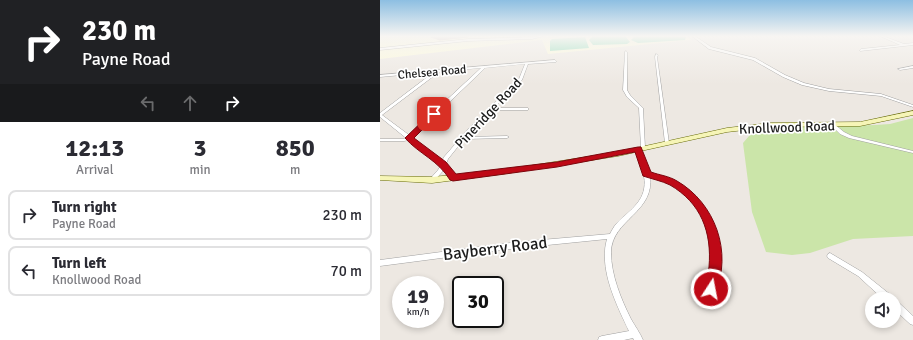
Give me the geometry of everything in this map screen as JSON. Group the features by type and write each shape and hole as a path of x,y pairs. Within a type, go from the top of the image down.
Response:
{"main road":[{"name":"Knollwood Road","path":"380,178 432,180 453,178 557,164 640,149 727,130 758,126 833,125 869,122 913,113"}],"street":[{"path":"602,340 637,337 619,303 610,272 608,255 611,236 618,226 637,209 645,196 647,186 647,174 641,159 640,149 641,108 626,94 624,87 626,52"},
{"path":"725,52 754,59 784,76 803,84 829,90 881,95 913,106"},
{"path":"657,55 656,57 667,143"},
{"name":"Chelsea Road","path":"380,76 555,61"},
{"name":"Pineridge Road","path":"432,180 463,138 521,79 527,63"},
{"path":"380,140 404,140 409,138 484,67"},
{"path":"900,68 913,67"},
{"path":"438,71 380,115 443,164 453,178"},
{"path":"490,109 527,109"},
{"path":"833,125 842,133 851,137 913,152"},
{"path":"463,138 507,138"},
{"path":"647,174 664,179 680,187 694,199 712,227 715,246 715,267 708,300"},
{"name":"Bayberry Road","path":"380,263 512,246 611,236"},
{"path":"830,256 860,274 881,292"},
{"path":"901,310 913,321"}],"shaded area":[{"path":"380,52 441,52 380,59"},
{"path":"547,52 570,52 548,54"}],"green space":[{"path":"913,118 913,236 853,239 810,253 792,255 766,252 752,212 743,143 749,136 764,128 890,124"}],"route":[{"path":"434,114 409,138 443,164 453,178 557,164 618,154 638,149 647,174 672,182 680,187 694,199 712,227 715,246 715,267 711,289"}]}
